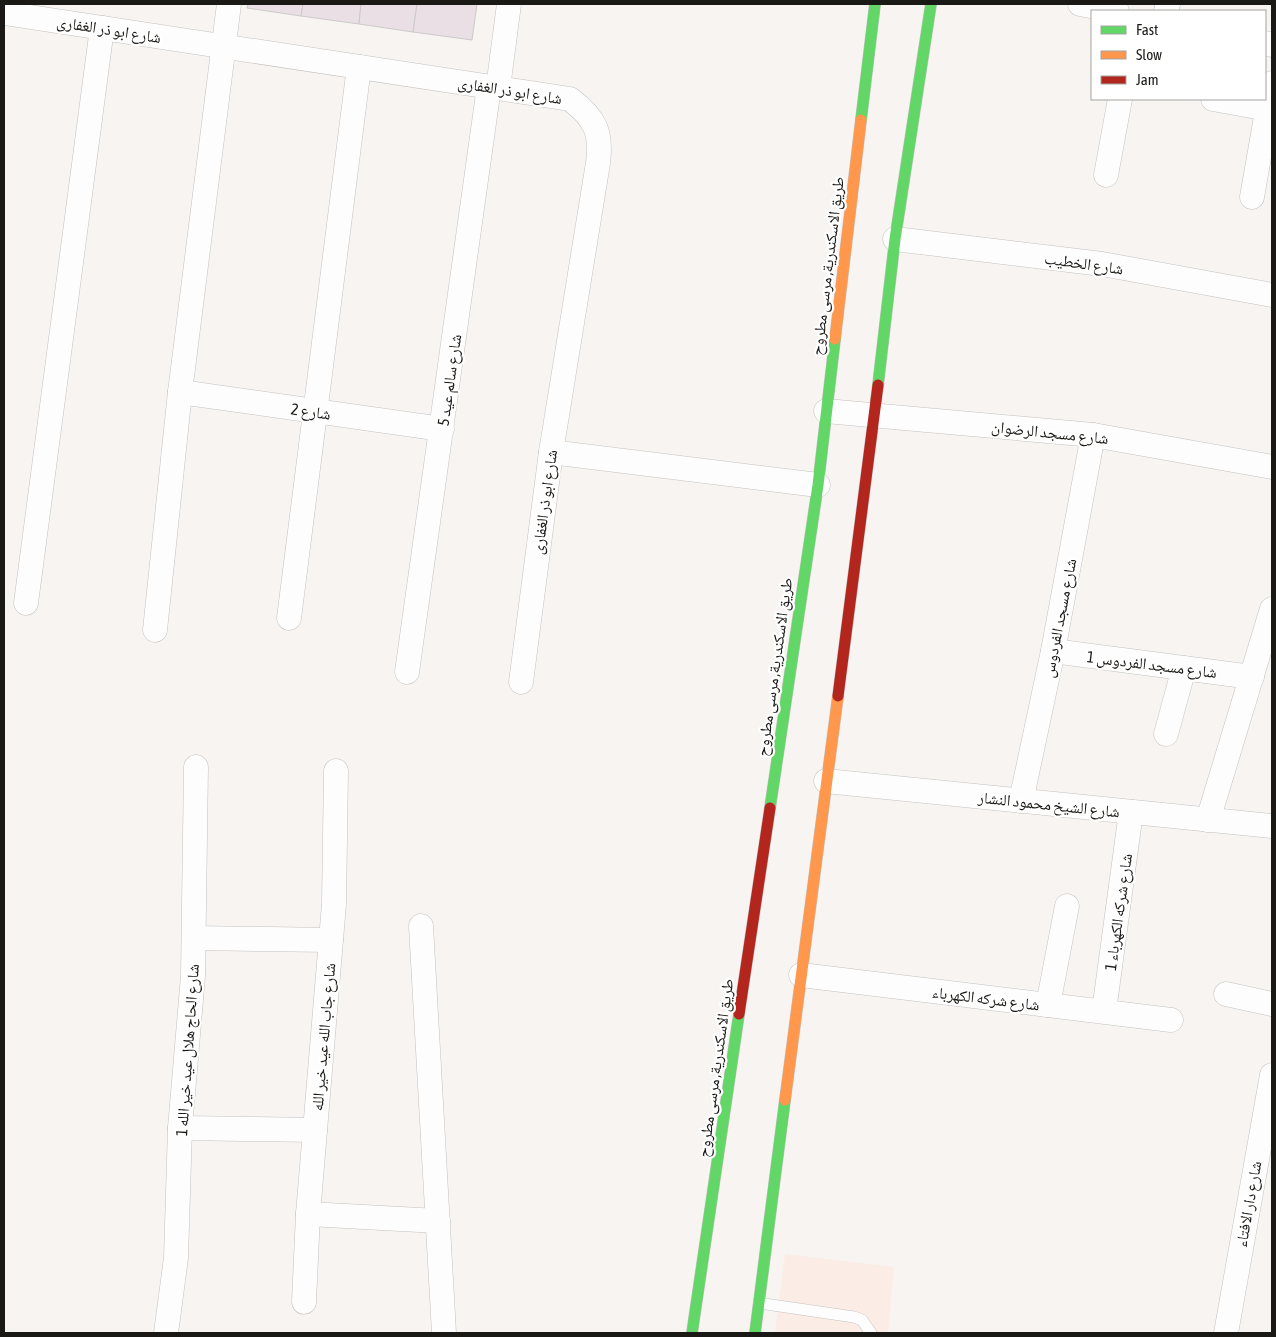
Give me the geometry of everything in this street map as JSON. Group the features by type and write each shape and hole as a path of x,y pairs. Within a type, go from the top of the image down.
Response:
{"main road":[{"name":"طريق الاسكندرية, مرسى مطروح","path":"692,1333 818,486 876,4"},
{"path":"755,1333 875,414 895,239 931,4"}],"street":[{"path":"155,630 180,392 229,4"},
{"name":"شارع سالم عيد 5","path":"406,672 494,87 509,4"},
{"path":"1080,4 1112,10"},
{"name":"شارع ابو ذر الغفارى","path":"4,13 570,99 585,110 596,126 600,144 550,452 521,682"},
{"path":"26,603 102,28"},
{"path":"289,618 359,67"},
{"path":"1252,197 1267,144 1268,109 1272,83"},
{"path":"1106,175 1120,100"},
{"path":"1218,100 1268,109"},
{"name":"شارع الخطيب","path":"895,239 1102,264 1272,295"},
{"name":"شارع 2","path":"180,392 442,429"},
{"name":"شارع مسجد الرضوان","path":"826,411 1093,435 1272,467"},
{"name":"شارع مسجد الفردوس","path":"1021,801 1053,652 1093,435"},
{"path":"550,452 818,486"},
{"path":"1208,820 1272,609"},
{"name":"شارع مسجد الفردوس 1","path":"1053,652 1252,677"},
{"path":"1166,734 1184,668"},
{"name":"شارع الحاج هلال عيد خير الله 1","path":"166,1333 176,1258 180,1128 194,976 196,767"},
{"name":"شارع جاب الله عيد خير الله","path":"304,1302 308,1214 334,904 336,770"},
{"name":"شارع الشيخ محمود النشار","path":"826,781 1272,826"},
{"name":"شارع شركه الكهرباء 1","path":"1104,1011 1132,812"},
{"path":"1048,1005 1067,906"},
{"path":"421,926 444,1333"},
{"path":"194,938 331,940"},
{"name":"شارع شركه الكهرباء","path":"801,975 1172,1020"},
{"path":"1226,994 1272,1004"},
{"name":"شارع دار الافتاء","path":"1226,1333 1266,1144 1272,1075"},
{"path":"180,1128 316,1130"},
{"path":"308,1214 438,1221"}],"lane":[{"path":"759,1302 854,1317 862,1320 871,1333"}],"shaded area":[{"path":"785,1254 894,1267 888,1333 775,1333"}],"building":[{"path":"248,4 303,4 301,16 247,8"},
{"path":"303,4 361,4 359,24 301,16"},
{"path":"361,4 417,4 413,32 359,24"},
{"path":"417,4 477,4 472,40 413,32"}],"traffic: fast":[{"path":"861,120 875,4"},
{"path":"878,385 895,239 931,4"},
{"path":"770,808 818,485 835,339"},
{"path":"692,1333 739,1014"},
{"path":"755,1333 785,1100"}],"traffic: slow":[{"path":"835,339 861,120"},
{"path":"785,1100 838,696"}],"traffic: jam":[{"path":"838,696 878,385"},
{"path":"739,1014 770,808"}]}
